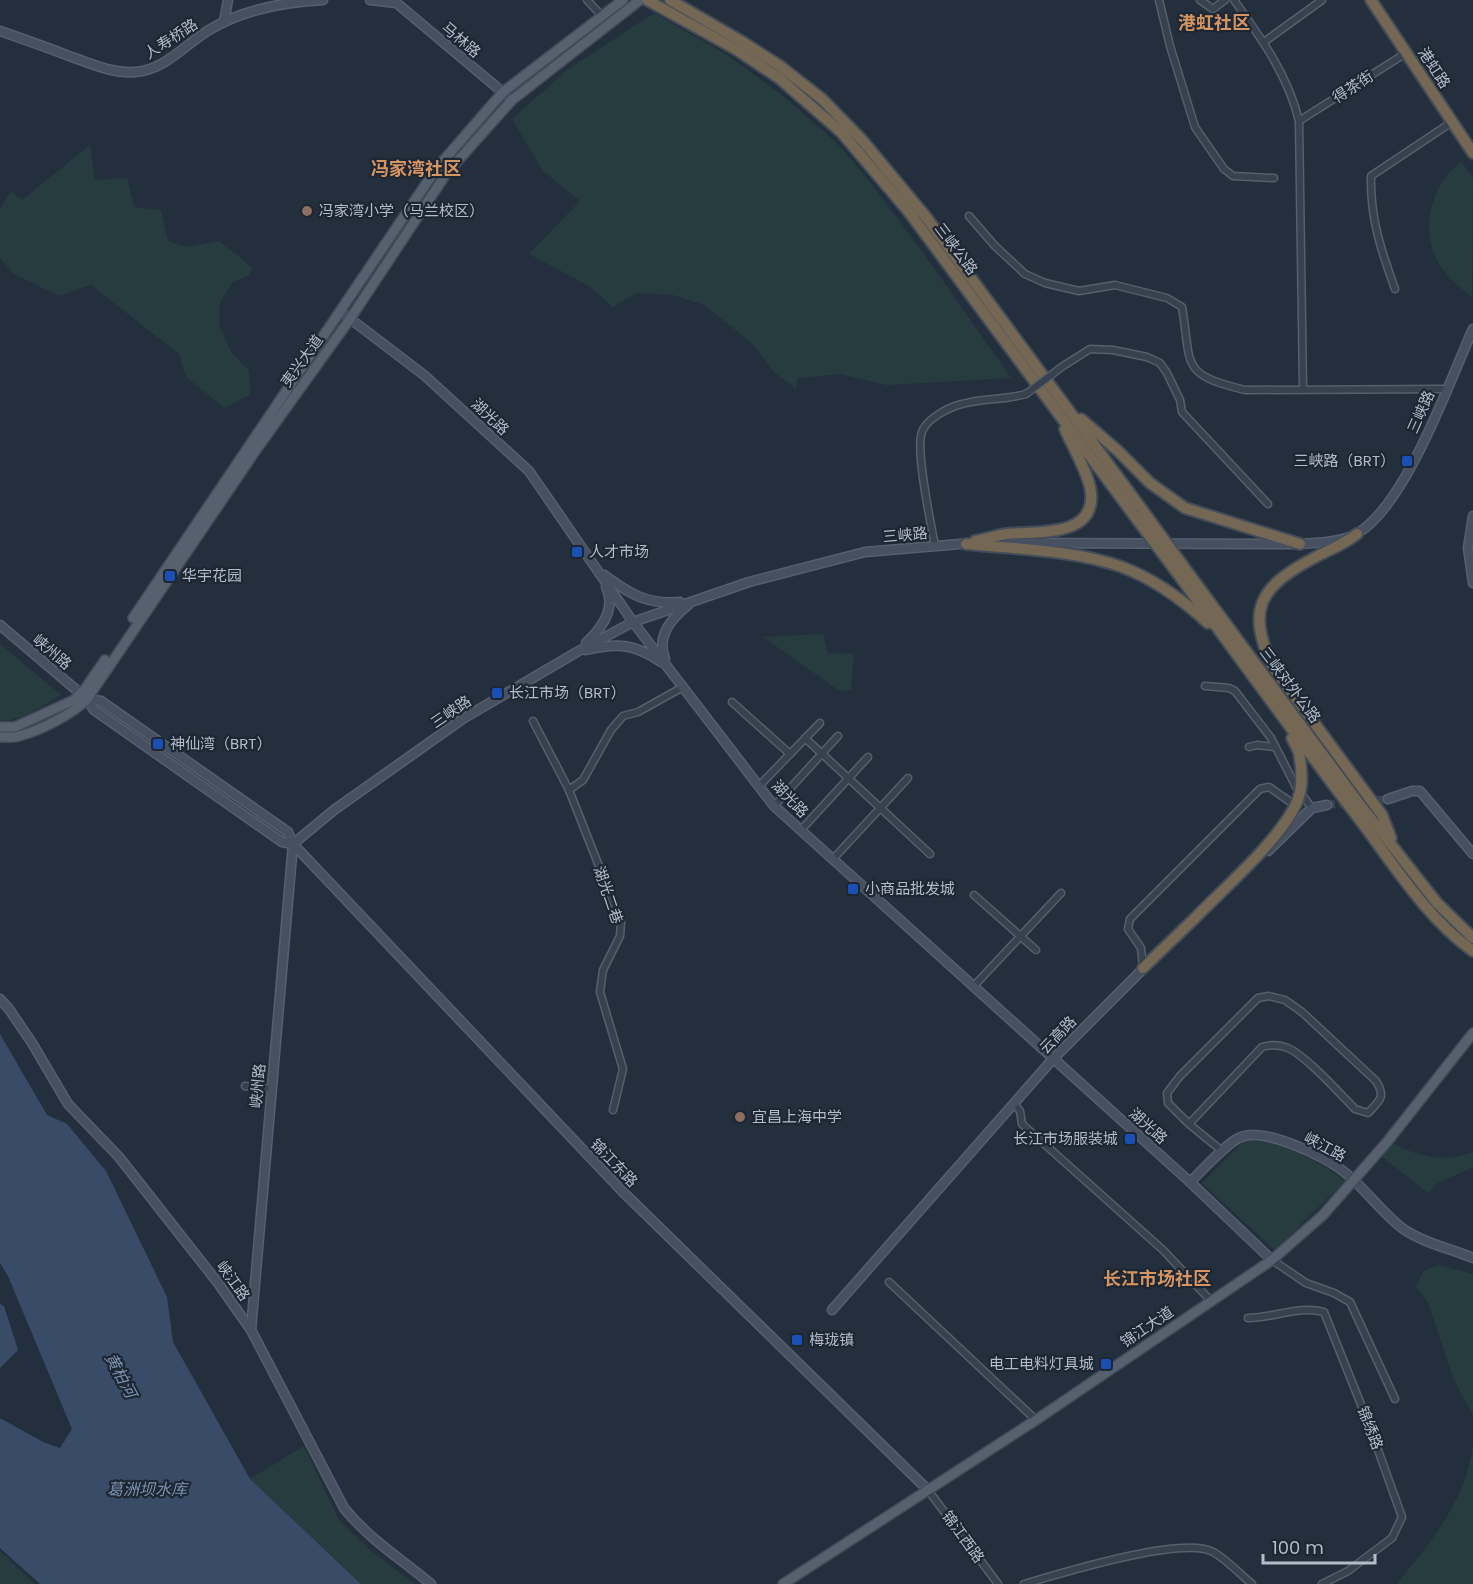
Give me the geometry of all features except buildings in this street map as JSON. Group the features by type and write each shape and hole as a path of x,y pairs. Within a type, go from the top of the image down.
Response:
{"highway":[{"name":"三峡公路","path":"647,0 737,51 778,78 841,132 909,212 1061,408"},
{"name":"三峡公路","path":"670,0 780,66 822,99 862,140 926,217 1061,408 1185,576"},
{"name":"港虹路","path":"1371,0 1473,153"},
{"path":"966,543 1004,534 1070,529 1084,518 1090,506 1092,494 1061,408"},
{"path":"1061,408 1117,450 1150,483 1185,508 1299,544"},
{"path":"1357,534 1341,547 1314,557 1278,580 1263,600 1259,622 1260,633 1273,667 1382,815 1395,849"},
{"path":"966,543 1056,552 1121,567 1149,580 1175,597 1199,615 1228,643"},
{"name":"三峡对外公路","path":"1185,576 1228,643 1416,894 1461,942 1473,951"},
{"name":"三峡对外公路","path":"1185,576 1437,903 1473,938"},
{"path":"1143,968 1272,839 1297,802 1302,786 1299,752 1285,721"}],"main road":[{"path":"224,22 228,0"},
{"name":"人寿桥路","path":"0,31 94,64 118,71 134,72 149,70 160,65 207,31 224,22 266,8 322,0"},
{"path":"370,0 395,1"},
{"name":"夷兴大道","path":"0,737 18,737 67,715 79,707 84,696 436,169 503,92 623,0"},
{"name":"夷兴大道","path":"0,727 15,726 84,696 350,318 446,174 512,100 640,0"},
{"name":"马林路","path":"395,1 512,100"},
{"name":"湖光路","path":"340,311 424,375 529,471 633,622 774,806 1190,1182 1272,1260"},
{"name":"三峡路","path":"293,844 334,810 464,718 577,652 633,622 749,582 865,552 966,543 1299,544 1323,543 1357,534 1384,509 1413,463 1473,328"},
{"path":"1473,516 1471,549 1473,583"},
{"path":"597,570 624,590 644,600 664,604 692,602"},
{"path":"577,652 599,631 609,613 608,592 597,570"},
{"path":"669,668 661,649 664,633 675,616 692,602"},
{"name":"峡州路","path":"0,625 84,696 94,710 282,842 293,844 251,1330"},
{"path":"577,652 627,645 646,652 669,668"},
{"path":"1388,799 1412,791 1420,791 1473,854"},
{"name":"云高路","path":"832,1310 1053,1059 1143,968 1158,958 1312,808 1327,804"},
{"name":"锦江东路","path":"293,844 622,1191 928,1490"},
{"name":"峡江路","path":"0,999 32,1043 68,1104 119,1157 218,1283 251,1330 344,1508 373,1539 431,1584"},
{"name":"锦江大道","path":"783,1584 1036,1420 1272,1260 1323,1215 1387,1142 1473,1033"},
{"name":"峡江路","path":"1190,1182 1222,1151 1241,1137 1275,1139 1309,1151 1343,1171 1410,1233 1473,1258"}],"street":[{"path":"587,0 602,16"},
{"path":"1159,0 1170,46 1195,127 1224,169 1233,176 1274,178"},
{"path":"1200,0 1213,9 1225,0"},
{"path":"1234,0 1271,51 1294,100 1299,122 1303,389"},
{"path":"1264,42 1322,0"},
{"name":"得茶街","path":"1299,122 1406,53"},
{"path":"1395,289 1374,227 1370,196 1371,176 1452,122"},
{"path":"969,216 995,246 1025,274 1045,283 1079,291 1115,285 1167,298 1182,307 1187,354 1197,373 1215,383 1245,390 1446,389"},
{"path":"935,546 922,463 920,440 922,430 940,413 963,404 1026,394 1090,349 1124,352 1147,357 1160,363 1171,382 1182,412 1268,504"},
{"path":"1205,686 1232,689 1271,738 1296,787 1312,808"},
{"path":"569,790 584,780 611,730 623,716 638,712 683,687"},
{"path":"732,702 790,754"},
{"name":"湖光二巷","path":"533,721 569,790 621,922 620,936 603,970 600,992 622,1069 613,1110"},
{"path":"759,786 819,723"},
{"path":"774,806 838,736"},
{"path":"805,738 930,854"},
{"path":"1249,747 1257,745 1275,747"},
{"path":"801,830 868,757"},
{"path":"833,859 908,778"},
{"path":"1143,968 1141,948 1128,929 1131,919 1260,789 1269,787 1289,801"},
{"path":"973,987 1061,893"},
{"path":"974,895 1036,950"},
{"path":"1189,1124 1262,1047 1270,1045 1286,1047 1299,1055 1355,1109 1362,1112 1368,1113 1380,1099 1382,1090 1376,1081 1302,1012 1285,1000 1269,996 1258,998 1180,1076 1167,1093 1168,1103 1189,1124 1222,1151"},
{"path":"245,1086 272,1089"},
{"path":"1014,1104 1020,1111 1022,1124 1162,1250 1211,1302"},
{"path":"1272,1260 1306,1283 1334,1293 1350,1302 1395,1399"},
{"path":"889,1282 1036,1420"},
{"name":"锦绣路","path":"1248,1318 1315,1309 1324,1312 1368,1422 1402,1517 1392,1538 1348,1571 1322,1584"},
{"name":"锦江西路","path":"928,1490 998,1584"},
{"path":"1024,1584 1114,1559 1171,1548 1212,1551 1252,1584"}],"green space":[{"path":"654,13 726,54 783,96 837,143 867,178 922,251 1011,378 886,385 839,374 798,378 796,389 774,372 752,343 704,305 673,295 636,293 613,307 589,286 529,254 580,201 543,171 512,119 567,70"},
{"path":"90,145 95,180 127,178 134,207 161,210 168,241 187,247 219,241 253,268 249,275 233,282 220,302 219,324 231,352 249,371 251,394 225,408 186,377 179,354 91,285 59,296 14,274 0,258 0,209 11,191 22,200"},
{"path":"1461,161 1473,178 1472,297 1441,267 1435,257 1429,236 1430,213 1437,192 1444,179"},
{"path":"823,634 828,653 854,654 851,690 840,691 763,637"},
{"path":"0,644 61,695 24,716 0,721"},
{"path":"1245,1140 1285,1147 1310,1159 1345,1181 1275,1250 1202,1183"},
{"path":"1394,1144 1432,1157 1452,1157 1473,1152 1473,1167 1436,1184 1428,1193 1381,1156"},
{"path":"1438,1265 1473,1274 1473,1415 1453,1378 1428,1302 1416,1286 1424,1271"},
{"path":"1473,1444 1473,1584 1397,1584 1434,1536 1455,1502 1469,1465"},
{"path":"304,1446 339,1520 370,1550 415,1584 361,1584 250,1479"},
{"path":"0,1551 35,1584 0,1584"}],"water":[{"name":"葛洲坝水库","path":"0,1034 47,1115 67,1124 106,1171 167,1297 173,1342 250,1479 361,1584 40,1584 0,1548 0,1418 43,1442 60,1448 72,1429 8,1276 0,1263"},
{"path":"0,1304 4,1306 18,1350 0,1368"}],"tunnel":[{"path":"1366,801 1388,799"},
{"path":"1327,805 1350,802"}],"place":[{"name":"冯家湾小学（马兰校区）","path":"307,211"},
{"name":"三峡路（BRT）","path":"1407,461"},
{"name":"人才市场","path":"577,552"},
{"name":"华宇花园","path":"170,576"},
{"name":"长江市场（BRT）","path":"497,693"},
{"name":"神仙湾（BRT）","path":"158,744"},
{"name":"小商品批发城","path":"853,889"},
{"name":"宜昌上海中学","path":"740,1117"},
{"name":"长江市场服装城","path":"1130,1139"},
{"name":"梅珑镇","path":"797,1340"},
{"name":"电工电料灯具城","path":"1106,1364"}],"district":[{"name":"港虹社区","path":"1214,23"},
{"name":"冯家湾社区","path":"416,169"},
{"name":"长江市场社区","path":"1157,1279"}],"water label":[{"name":"黄柏河","path":"121,1375"}]}
